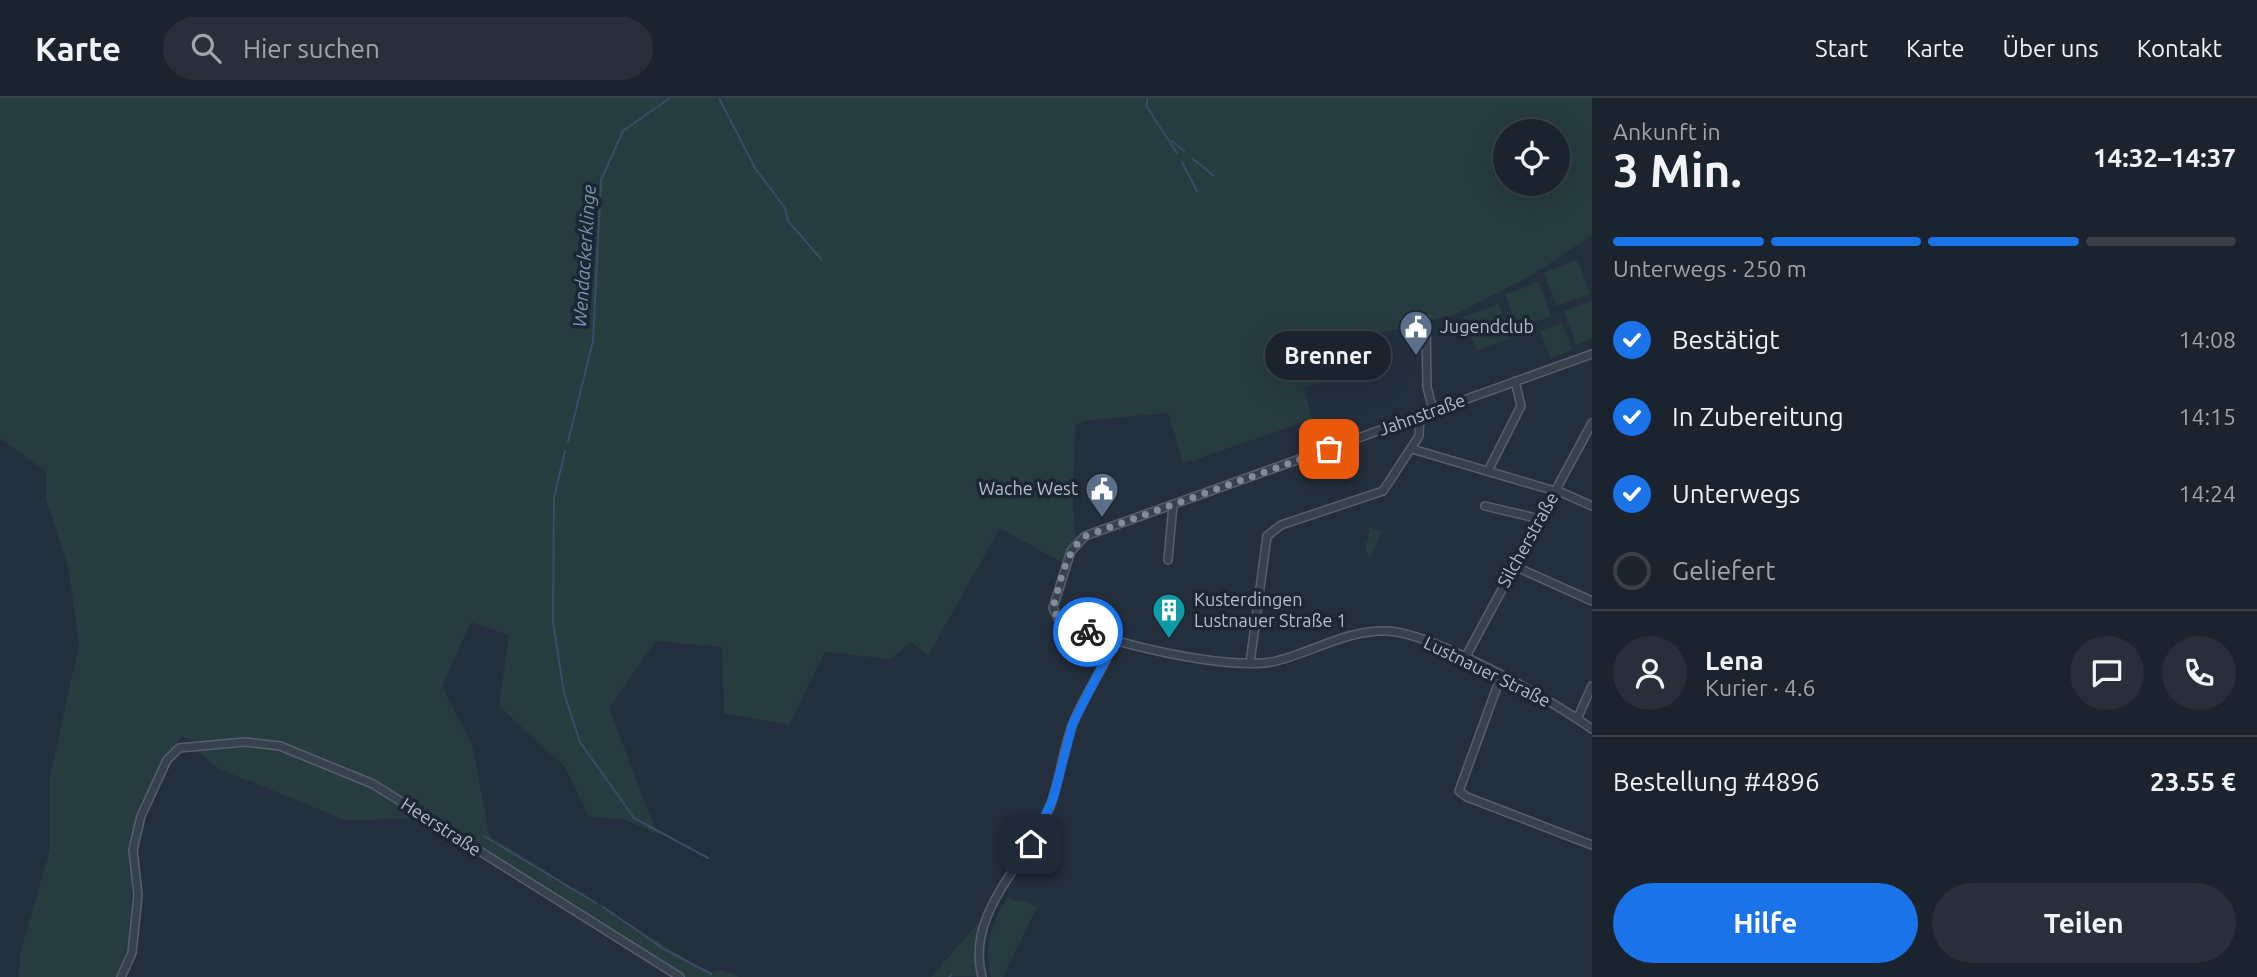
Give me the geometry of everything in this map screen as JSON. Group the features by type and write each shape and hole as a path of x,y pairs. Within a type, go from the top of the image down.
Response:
{"street":[{"path":"1426,319 1427,387 1433,410"},
{"name":"Jahnstraße","path":"1054,614 1061,581 1077,542 1085,536 1592,354"},
{"path":"1488,471 1521,406 1515,382"},
{"path":"1250,663 1264,547 1270,532 1286,524 1378,494 1390,483 1412,449 1421,431 1420,416"},
{"name":"Silcherstraße","path":"1465,658 1592,423"},
{"path":"1412,449 1556,490 1592,506"},
{"path":"1168,560 1173,505"},
{"path":"1485,506 1540,519"},
{"path":"1514,566 1592,601"},
{"name":"Lustnauer Straße","path":"1054,614 1066,624 1115,641 1250,663 1280,660 1373,631 1408,635 1501,676 1592,729"},
{"path":"981,977 979,949 986,917 1043,822 1073,723 1115,641"},
{"path":"1501,676 1459,791 1467,797 1592,845"},
{"path":"1577,719 1592,686"},
{"name":"Heerstraße","path":"121,977 132,953 138,895 133,850 141,816 167,760 178,748 245,742 280,746 362,779 680,977"}],"green space":[{"path":"0,98 1592,98 1592,235 1534,274 1456,314 1315,350 1321,382 1304,388 1312,419 1183,464 1168,413 1089,420 1075,425 1073,511 1077,542 1066,565 1000,528 928,656 911,642 891,659 825,652 789,725 724,713 722,647 656,641 609,708 657,834 623,819 589,817 565,767 499,706 509,635 471,622 442,686 473,747 489,835 697,966 713,972 720,969 739,977 680,977 425,817 348,821 219,769 198,752 190,739 181,737 142,816 134,852 128,954 117,977 19,977 20,954 50,850 50,777 79,644 69,571 46,499 46,472 0,438"},
{"path":"1578,260 1590,294 1556,306 1544,272"},
{"path":"1539,282 1551,316 1517,328 1505,294"},
{"path":"1592,301 1592,339 1576,345 1564,311"},
{"path":"1498,304 1511,338 1477,351 1464,317"},
{"path":"1562,323 1572,350 1550,358 1540,331"},
{"path":"1369,527 1382,532 1369,560 1365,542 1368,541"},
{"path":"1008,896 1016,902 1023,900 1037,907 1003,977 991,977 988,955 990,935"},
{"path":"979,922 984,923 982,976 931,977"}],"waterway":[{"name":"Wendackerklinge","path":"568,442 593,341 601,180 623,131 670,98"},
{"path":"719,98 755,168 785,208 788,221 822,260"},
{"path":"1147,98 1147,107 1177,153"},
{"path":"1172,141 1184,151"},
{"path":"1192,158 1214,176"},
{"path":"1182,162 1197,191"},
{"name":"Wendackerklinge","path":"565,451 554,498 553,622 564,693 580,742 634,818 708,858"},
{"path":"484,836 596,903"},
{"path":"603,907 664,949 711,974"}],"way so far":[{"path":"1088,632 1059,620 1053,608 1071,551 1077,542 1085,536 1329,449"}],"place":[{"name":"Jugendclub","path":"1416,357"},
{"name":"Brenner","path":"1329,449"},
{"name":"Wache West","path":"1102,519"},
{"name":"Kusterdingen Lustnauer Straße 1","path":"1169,640"}],"route":[{"path":"1031,844 1053,799 1073,723 1115,641 1088,632"}]}
